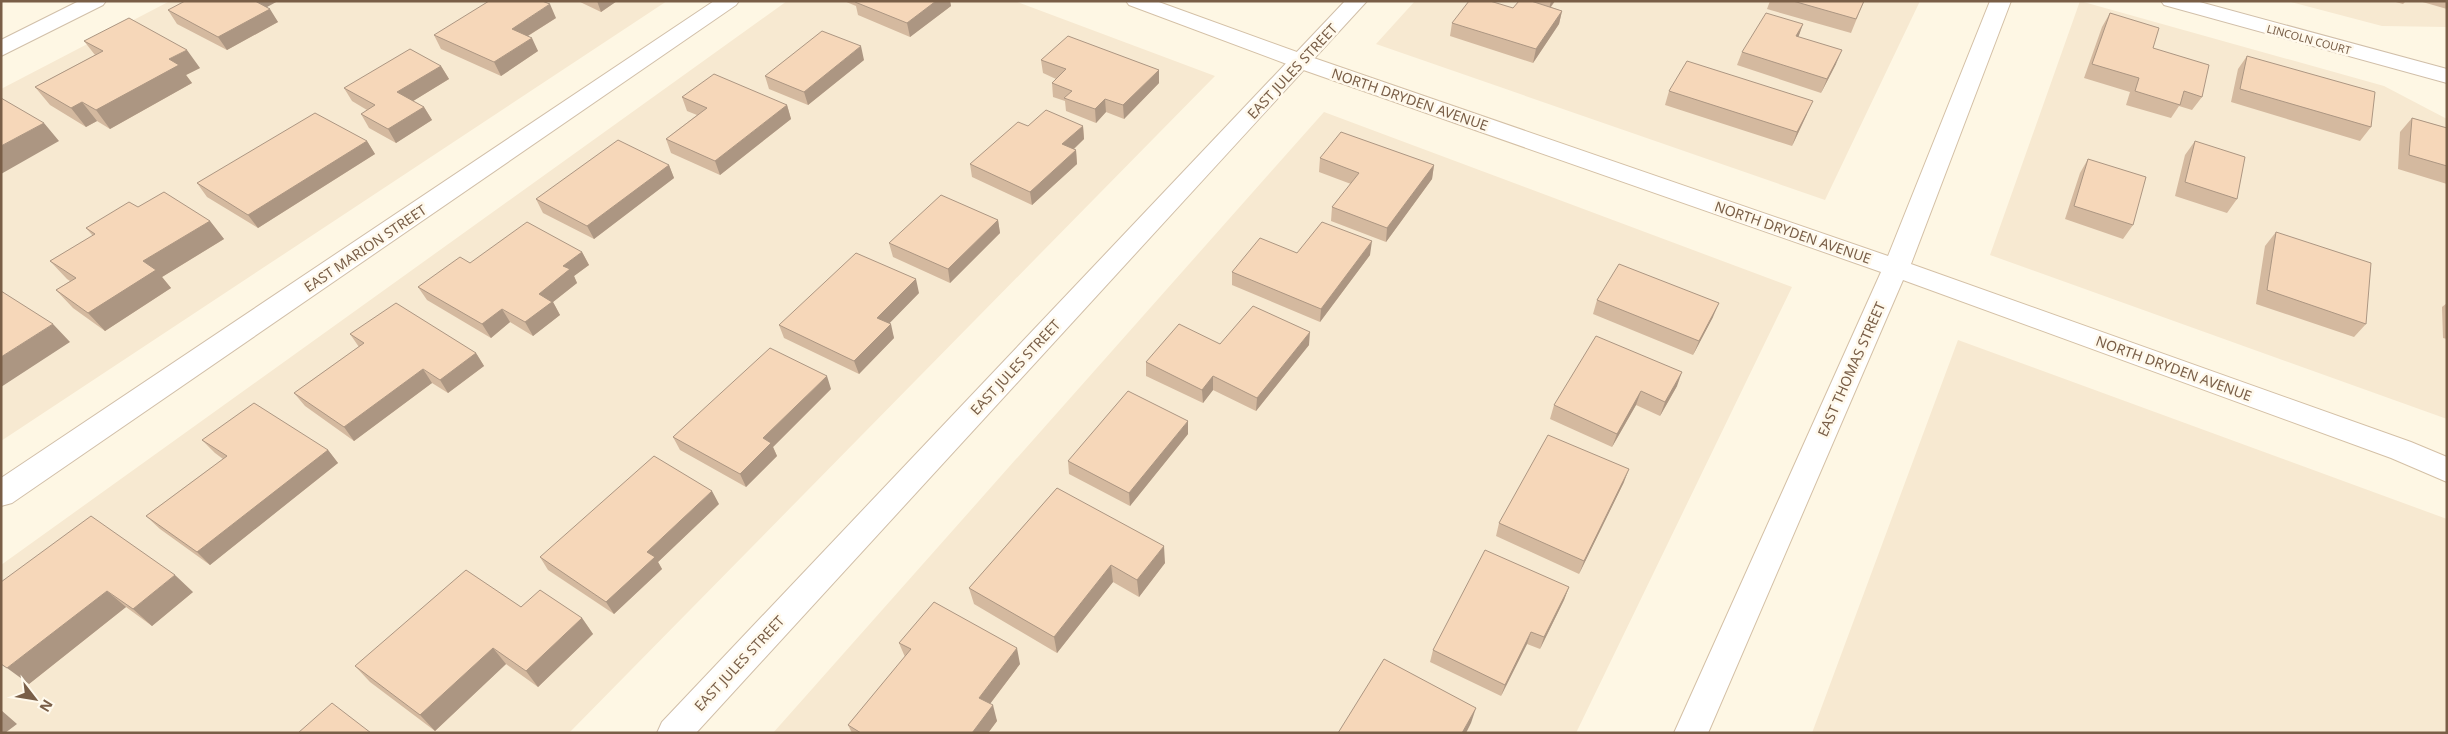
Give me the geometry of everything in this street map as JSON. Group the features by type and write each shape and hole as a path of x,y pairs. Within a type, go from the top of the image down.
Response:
{"street":[{"path":"1,49 96,1"},
{"name":"EAST MARION STREET","path":"1,494 729,1"},
{"name":"NORTH DRYDEN AVENUE","path":"1136,1 1300,61 1896,268 2401,450 2447,470"},
{"name":"EAST JULES STREET","path":"674,733 1357,1"},
{"name":"EAST THOMAS STREET","path":"1691,733 1896,268 2001,1"},
{"name":"LINCOLN COURT","path":"2171,1 2447,76"}],"shaded area":[{"path":"170,1 667,1 1,441 1,89"},
{"path":"787,1 1015,1 1215,76 569,733 1,733 1,565"},
{"path":"1415,1 1920,1 1825,200 1376,44"},
{"path":"2080,1 2384,86 2447,119 2447,419 1990,255"},
{"path":"2287,1 2447,1 2447,27 2382,26"},
{"path":"1324,112 1792,287 1576,733 773,733"},
{"path":"1958,340 2447,519 2447,733 1812,733"}],"building":[{"path":"185,1 255,1 270,9 218,37 168,10"},
{"path":"489,1 542,1 550,4 512,29 532,38 494,62 434,35"},
{"path":"856,1 936,1 907,23"},
{"path":"1469,1 1490,1 1513,8 1519,1 1531,1 1562,11 1536,49 1452,23"},
{"path":"1793,1 1864,1 1856,19"},
{"path":"1766,13 1803,24 1796,36 1842,50 1827,79 1742,52"},
{"path":"2110,13 2159,28 2153,48 2209,65 2202,97 2184,91 2180,105 2135,91 2139,78 2092,64"},
{"path":"129,18 187,50 169,59 179,65 96,110 82,102 71,108 35,87 103,51 84,41"},
{"path":"822,31 861,46 804,92 765,76"},
{"path":"1068,36 1159,70 1123,105 1105,99 1095,109 1064,98 1072,91 1052,83 1066,69 1041,60"},
{"path":"410,49 441,66 397,92 424,107 388,129 361,114 375,105 344,88"},
{"path":"2247,56 2375,92 2371,127 2240,89"},
{"path":"1687,61 1813,101 1797,132 1669,91"},
{"path":"714,74 787,105 715,161 666,139 707,108 682,97"},
{"path":"1,98 44,123 1,146"},
{"path":"1046,110 1083,126 1062,144 1076,150 1030,192 970,164 1018,122 1028,126"},
{"path":"315,113 367,141 248,215 197,183"},
{"path":"2412,118 2447,128 2447,166 2409,155"},
{"path":"1341,132 1434,165 1387,228 1332,207 1359,173 1320,158"},
{"path":"618,140 669,165 587,226 536,199"},
{"path":"2195,141 2245,157 2237,199 2185,182"},
{"path":"2088,159 2146,177 2133,225 2074,206"},
{"path":"164,192 210,221 143,261 156,270 88,313 56,290 76,278 50,261 95,234 86,228 129,202 138,207"},
{"path":"941,195 998,220 948,269 889,243"},
{"path":"527,222 582,252 563,266 570,269 539,294 552,302 525,322 502,309 482,324 418,287 460,257 470,263"},
{"path":"1322,222 1372,241 1321,309 1232,272 1260,238 1297,253"},
{"path":"2276,232 2371,263 2366,324 2267,290"},
{"path":"856,253 916,279 877,318 891,324 854,361 779,325"},
{"path":"1619,264 1719,303 1699,341 1597,300"},
{"path":"1,291 53,324 1,357"},
{"path":"396,303 476,353 440,380 423,369 344,427 294,393 364,343 350,334"},
{"path":"1253,306 1310,332 1257,398 1213,376 1202,390 1146,362 1179,324 1220,344"},
{"path":"1596,336 1682,372 1665,402 1641,391 1617,434 1554,405"},
{"path":"770,348 827,376 763,438 771,443 740,474 673,437"},
{"path":"1128,391 1188,421 1129,493 1068,461"},
{"path":"254,403 328,450 197,552 146,516 227,456 202,440"},
{"path":"1548,435 1629,469 1584,561 1499,523"},
{"path":"654,456 712,491 647,552 655,557 606,602 540,557"},
{"path":"1057,488 1164,546 1137,580 1111,565 1054,637 969,588"},
{"path":"91,516 175,575 133,609 107,591 7,668 1,664 1,582"},
{"path":"1485,550 1569,587 1544,637 1531,632 1505,685 1433,650"},
{"path":"466,570 521,607 540,590 582,618 526,671 493,648 420,715 355,666"},
{"path":"934,602 1017,648 979,698 993,705 972,733 861,733 848,725 911,649 899,643"},
{"path":"1384,659 1476,708 1462,733 1338,733"},
{"path":"332,703 371,733 298,733"}]}
